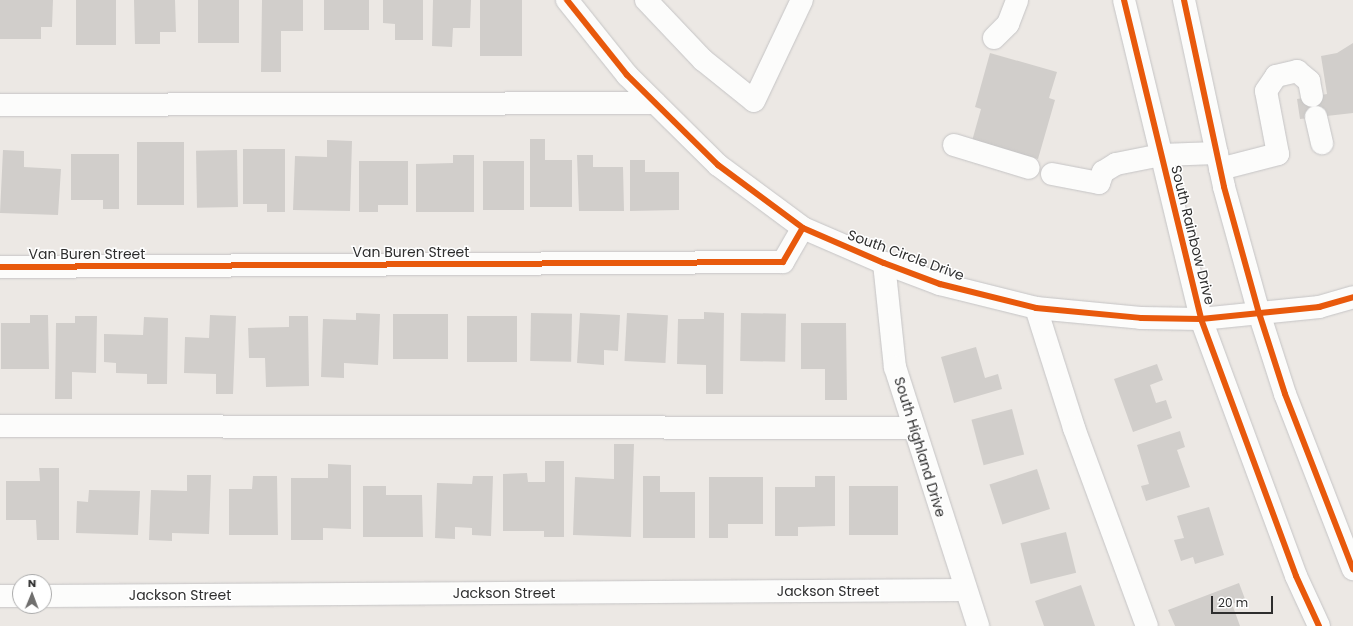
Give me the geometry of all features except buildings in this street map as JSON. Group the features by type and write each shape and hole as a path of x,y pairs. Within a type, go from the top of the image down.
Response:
{"street":[{"name":"South Circle Drive","path":"567,0 626,74 718,165 803,228 884,263 940,284 1036,308 1140,318 1201,320 1319,307 1353,297"},
{"path":"646,0 703,60 754,101 802,0"},
{"path":"994,38 1008,24 1017,0"},
{"name":"South Rainbow Drive","path":"1124,0 1201,320 1296,576 1319,626"},
{"path":"1184,0 1219,161 1259,313 1284,394 1353,569"},
{"name":"South Rainbow Drive","path":"1161,155 1219,161 1278,154 1266,91 1276,76 1297,71 1309,81 1322,143"},
{"path":"0,105 655,103"},
{"path":"954,145 1029,168"},
{"path":"1052,174 1099,183 1108,166 1161,155"},
{"name":"Van Buren Street","path":"0,267 783,262 803,228"},
{"name":"South Highland Drive","path":"884,263 895,367 965,590 978,626"},
{"path":"1036,308 1074,428 1147,626"},
{"path":"0,426 914,428"},
{"name":"Jackson Street","path":"52,596 965,590"},
{"path":"0,596 12,596"}],"cycle path":[{"path":"567,0 627,75 718,165 803,228 884,263 940,284 1036,308 1141,318 1201,319 1319,307 1353,297"},
{"path":"1124,0 1201,319 1296,576 1319,626"},
{"path":"1184,0 1224,187 1259,313 1285,394 1353,569"},
{"path":"0,267 783,262 803,228"}]}
